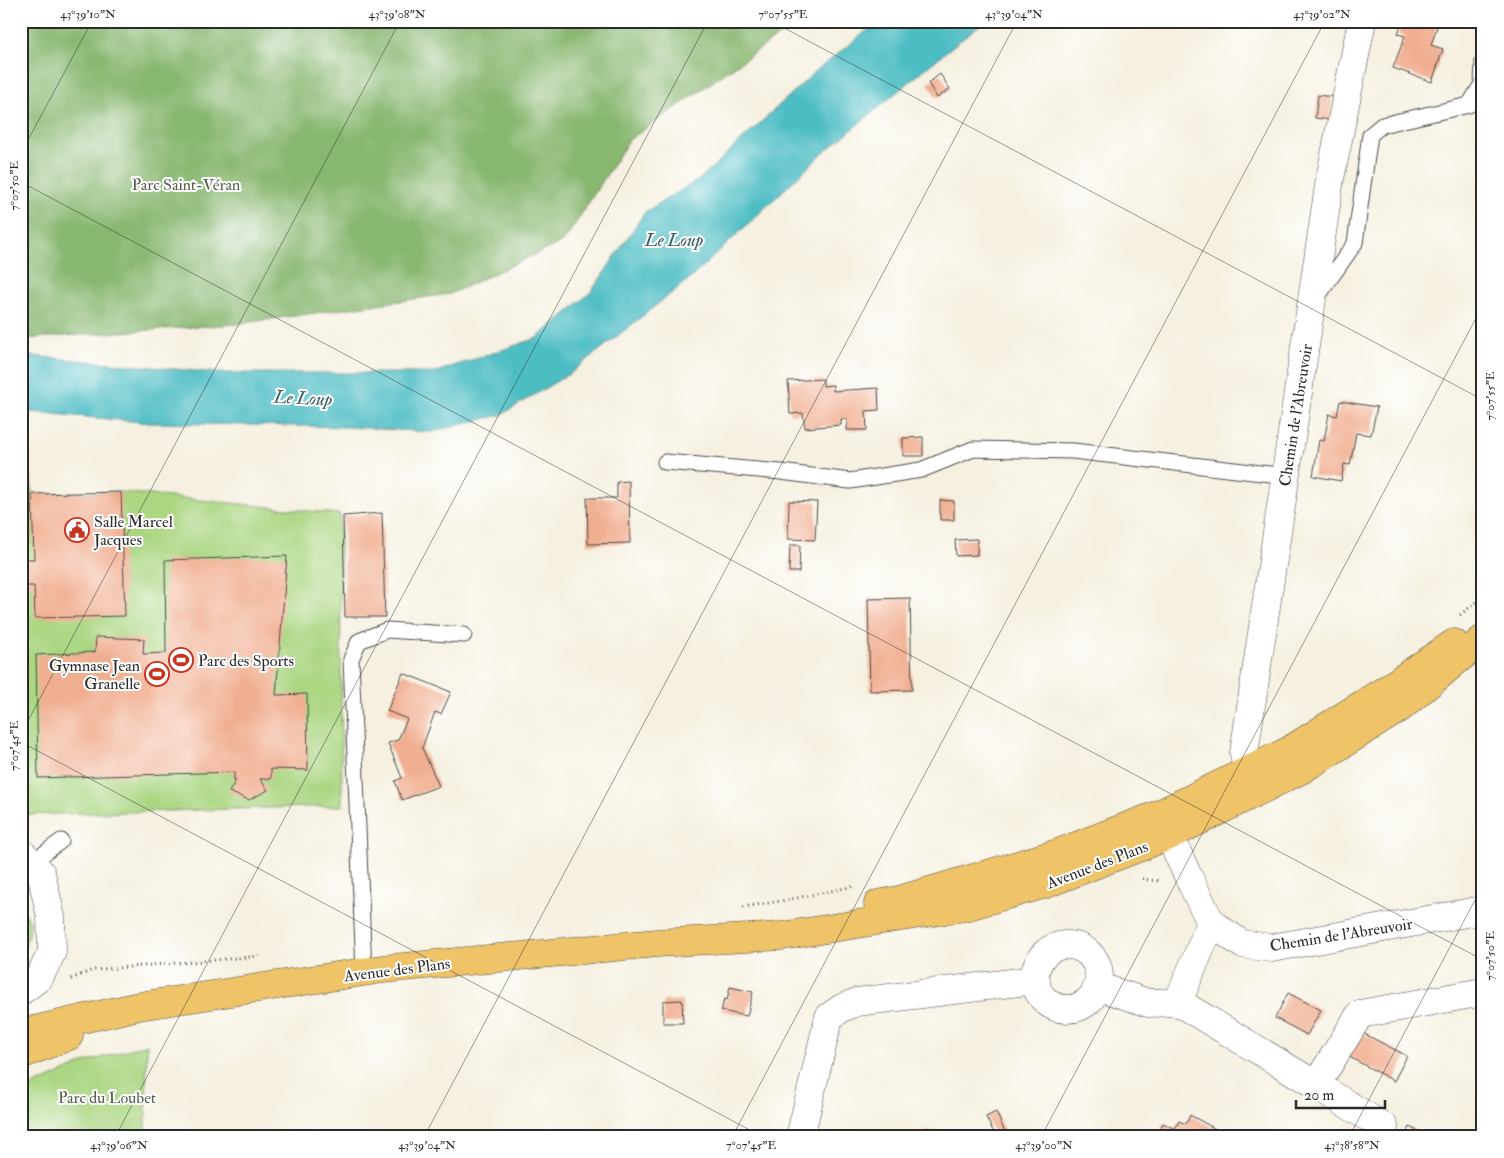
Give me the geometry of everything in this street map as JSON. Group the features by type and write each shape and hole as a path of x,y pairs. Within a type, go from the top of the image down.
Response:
{"main road":[{"name":"Avenue des Plans","path":"21,1033 139,1006 393,968 657,943 782,936 965,907 1046,884 1164,825 1247,772 1297,746 1388,688 1483,623"},
{"name":"Avenue des Plans","path":"1164,825 1230,806 1304,769 1399,709 1483,639"},
{"name":"Avenue des Plans","path":"21,1056 139,1006"}],"street":[{"name":"Chemin de l'Abreuvoir","path":"1247,772 1244,753 1330,179 1362,21"},
{"path":"1230,806 1247,772"},
{"path":"1164,825 1211,924 1178,1002"},
{"path":"21,991 39,978 52,952 51,917 41,873 26,857"},
{"name":"Chemin de l'Abreuvoir","path":"1211,924 1242,944 1272,948 1483,910"},
{"path":"1076,946 1085,950 1097,966 1099,976 1097,986 1093,996 1085,1004 1075,1008 1064,1009 1054,1006 1045,1000 1038,991 1036,970 1046,952 1055,947 1076,946"},
{"path":"800,1137 830,1017 842,1008 856,1002 1036,980"},
{"path":"1097,986 1148,1003 1178,1002 1384,1127"},
{"path":"1316,1084 1360,1014 1483,992"}],"lane":[{"path":"1311,305 1356,243 1370,135 1382,125 1469,105 1482,84 1483,61"},
{"path":"665,462 781,472 850,481 921,470 973,449 1074,451 1286,476"},
{"path":"364,972 350,658 359,641 387,630 464,635"},
{"path":"26,857 61,841"}],"path":[{"path":"1453,620 1483,597"},
{"path":"741,907 787,900 863,884"},
{"path":"68,980 92,970 267,955"}],"green space":[{"name":"Parc Saint-Véran","path":"21,21 800,21 629,140 564,241 450,294 237,324 21,339"},
{"name":"Parc des Sports","path":"21,471 31,473 32,494 121,492 340,514 342,806 21,815"},
{"path":"21,906 31,923 21,963"},
{"name":"Parc du Loubet","path":"147,1044 146,1137 21,1137 21,1091 84,1063"}],"water":[{"name":"Le Loup","path":"879,21 985,21 822,154 693,276 572,372 501,415 430,432 348,427 151,423 21,411 21,355 218,373 433,373 537,338 591,292 645,212 700,179 817,70"}],"building":[{"path":"1402,21 1439,21 1431,45 1443,49 1432,82 1393,68 1405,36 1398,34"},
{"path":"940,74 950,89 937,98 928,83"},
{"path":"1318,95 1333,97 1331,120 1315,118"},
{"path":"823,379 823,386 833,385 833,391 878,388 879,410 866,411 867,430 847,430 847,419 841,419 841,425 805,428 803,413 790,414 788,381"},
{"path":"1340,401 1377,407 1371,435 1356,433 1350,465 1344,464 1341,481 1313,476 1319,440 1324,441 1329,414 1337,416"},
{"path":"923,437 923,456 903,456 903,438"},
{"path":"629,481 630,543 588,544 587,498 617,498 617,482"},
{"name":"Salle Marcel Jacques","path":"121,492 125,616 35,618 34,586 21,586 21,559 34,559 32,494"},
{"path":"940,500 954,501 954,520 940,520"},
{"path":"789,501 817,502 815,540 788,539"},
{"path":"382,513 385,617 345,617 343,516"},
{"path":"977,539 977,555 956,556 955,540"},
{"path":"790,545 800,545 799,572 789,572"},
{"name":"Gymnase Jean Granelle","path":"287,556 276,695 307,694 308,770 271,769 271,779 260,779 268,790 249,800 229,792 236,780 234,780 234,772 38,778 36,655 95,652 96,637 144,639 143,654 166,653 165,560"},
{"path":"910,598 912,690 870,691 868,599"},
{"path":"403,673 451,692 441,714 435,712 422,748 439,786 402,800 395,781 402,778 388,743 398,740 407,719 387,711"},
{"path":"1483,755 1483,774 1477,758"},
{"path":"730,987 753,992 747,1016 721,1011 724,999 727,1000"},
{"path":"1288,993 1321,1010 1307,1035 1275,1018"},
{"path":"682,1000 683,1023 663,1023 663,1001"},
{"path":"1355,1029 1407,1056 1394,1081 1342,1053"},
{"path":"996,1112 1005,1132 996,1137 986,1117"},
{"path":"1190,1115 1230,1137 1156,1137 1163,1123 1175,1129 1179,1121 1186,1124"},
{"path":"1410,1127 1428,1137 1405,1137"},
{"path":"926,1130 947,1133 946,1137 924,1137"}],"place":[{"name":"Salle Marcel Jacques","path":"77,530"},
{"name":"Parc des Sports","path":"181,660"},
{"name":"Gymnase Jean Granelle","path":"157,674"}]}
